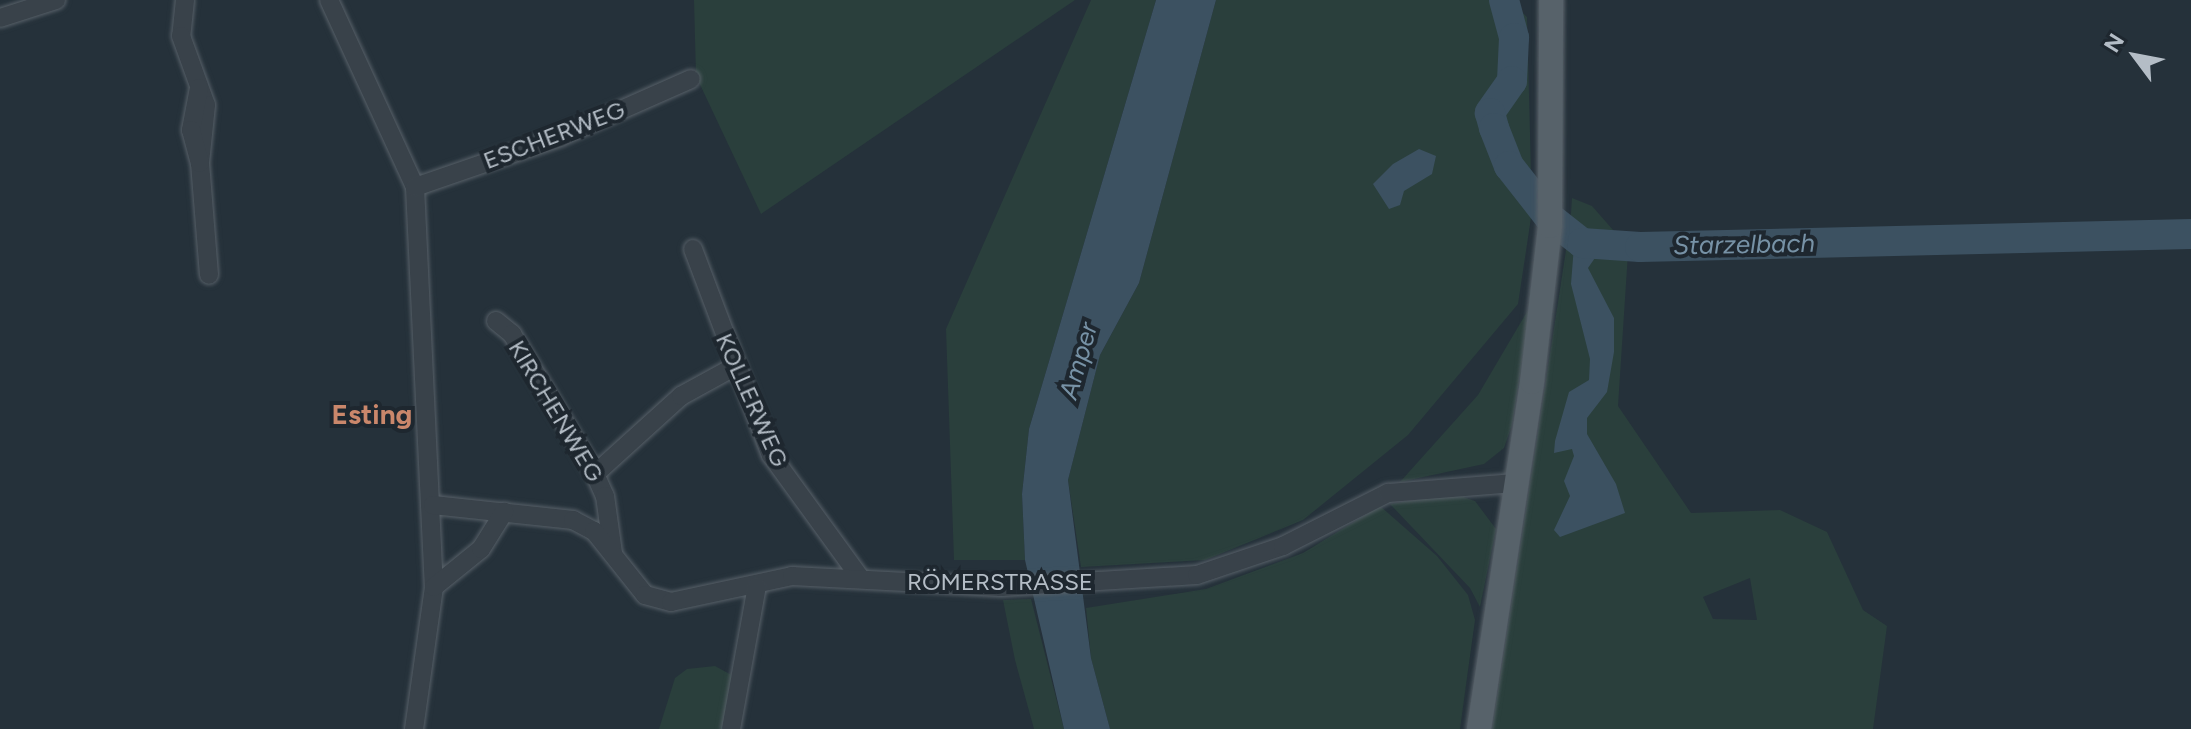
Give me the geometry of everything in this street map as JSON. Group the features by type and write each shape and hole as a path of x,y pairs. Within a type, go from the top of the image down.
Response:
{"main road":[{"path":"1479,729 1550,226 1551,0"}],"street":[{"path":"0,18 56,0"},
{"path":"185,0 181,36 200,87 207,128 200,163 209,275"},
{"path":"329,0 415,187 433,505 434,587 414,729"},
{"name":"ESCHERWEG","path":"415,187 560,137 691,79"},
{"name":"KOLLERWEG","path":"693,249 734,367 771,455 861,579"},
{"name":"KIRCHENWEG","path":"496,321 512,334 595,474 605,496 613,553"},
{"path":"595,474 681,396 734,367"},
{"name":"RÖMERSTRASSE","path":"433,505 573,520 594,531 613,553 628,580 645,595 671,602 757,586 792,576 1001,587 1197,575 1283,546 1388,493 1516,483"},
{"path":"434,587 481,549 504,512"},
{"path":"731,729 757,586"}],"green space":[{"path":"694,0 1075,0 761,214 696,76"},
{"path":"1091,0 1156,0 1029,429 1022,494 1025,560 954,560 946,329"},
{"path":"1216,0 1509,0 1527,17 1532,211 1518,304 1408,435 1303,520 1205,560 1081,567 1068,480 1100,355 1139,283"},
{"path":"1572,198 1592,206 1621,239 1570,227"},
{"path":"1567,244 1628,253 1618,406 1691,513 1780,510 1827,532 1863,610 1887,626 1873,729 1492,729","holes":["1750,578 1757,620 1713,619 1703,597"]},
{"path":"1531,305 1512,425 1504,448 1484,464 1400,482 1478,395"},
{"path":"1454,494 1475,501 1496,529 1480,607 1470,588 1390,504"},
{"path":"1380,506 1437,556 1468,595 1475,620 1460,729 1110,729 1091,658 1086,608 1206,589 1303,553"},
{"path":"1031,599 1064,729 1034,729 1015,660 1003,600"},
{"path":"715,666 737,678 723,729 659,729 675,678 687,669"}],"water":[{"name":"Amper","path":"1156,0 1216,0 1139,283 1100,355 1068,480 1091,658 1110,729 1064,729 1025,560 1022,494 1029,429"},
{"path":"1419,149 1436,156 1432,174 1404,191 1400,205 1389,209 1373,184 1393,164"},
{"path":"1575,233 1625,242 1625,250 1597,255 1588,268 1614,318 1614,352 1607,392 1587,418 1587,434 1616,484 1625,513 1560,537 1554,530 1570,496 1564,481 1574,456 1572,449 1554,453 1555,441 1569,392 1589,380 1590,359 1571,284"}],"waterway":[{"name":"Starzelbach","path":"1504,0 1514,38 1512,81 1490,113 1494,128 1509,166 1549,217 1582,243 1640,247 2191,234"}],"district":[{"name":"Esting","path":"372,414"}]}
